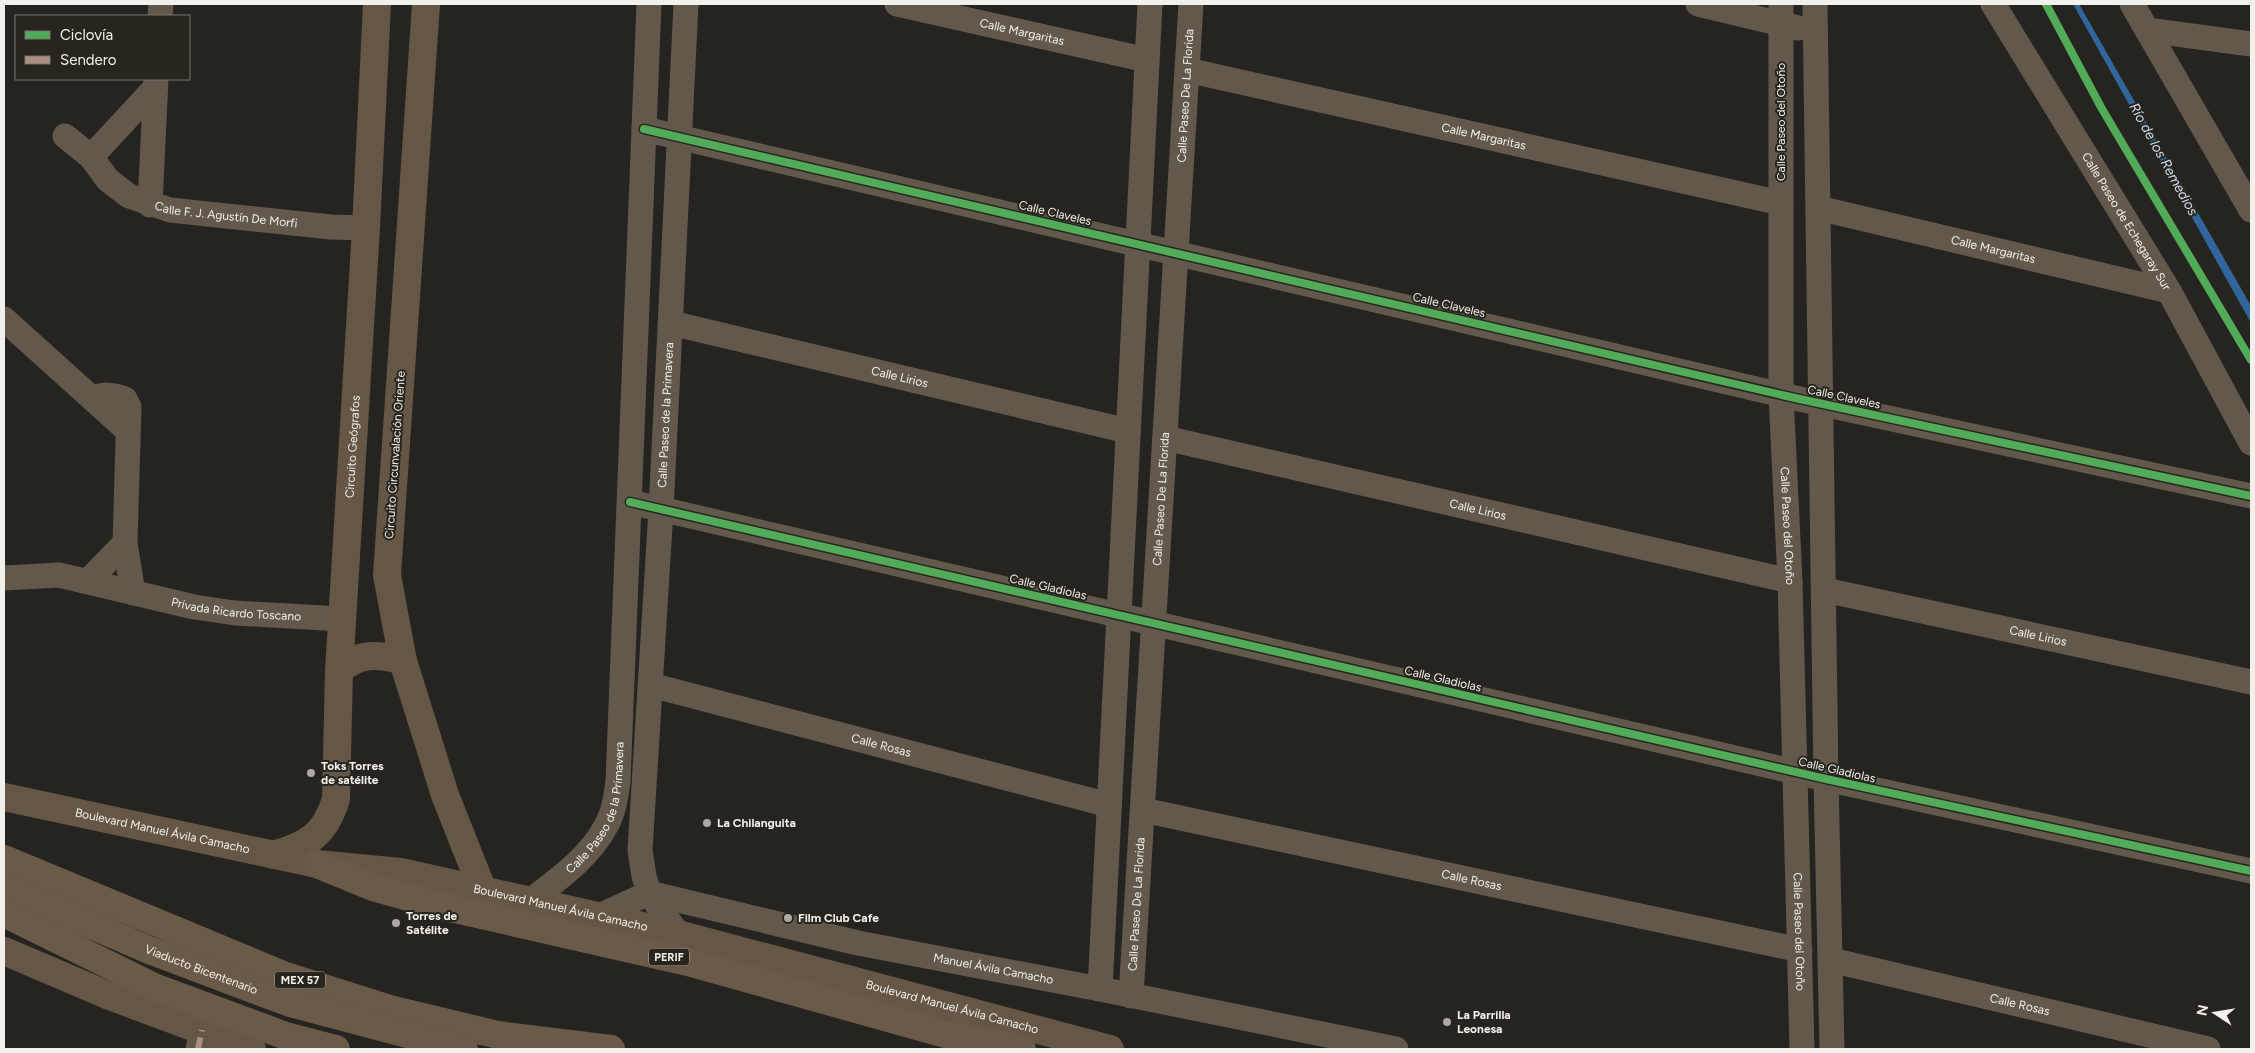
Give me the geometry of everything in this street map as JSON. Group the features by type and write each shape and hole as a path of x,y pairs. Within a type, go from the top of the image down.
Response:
{"highway":[{"name":"MEX 57","path":"4,859 283,975 381,1006 498,1035 611,1049"},
{"name":"PERIF","path":"317,864 373,887 433,904 688,962 950,1035 1022,1049"},
{"name":"Viaducto Bicentenario","path":"4,887 149,950 290,1003 464,1049"},
{"path":"4,913 154,986 286,1036 336,1049"}],"main road":[{"name":"Circuito Geógrafos","path":"273,855 296,849 315,836 331,817 336,799 339,671 366,228 377,4"},
{"name":"Circuito Circunvalación Oriente","path":"426,4 387,575 403,661 444,795 483,892"},
{"path":"346,577 367,583 387,575"},
{"path":"339,671 351,661 366,656 382,656 403,661"},
{"name":"Boulevard Manuel Ávila Camacho","path":"4,797 317,864 401,872 483,892 678,934 1110,1049"},
{"path":"4,951 112,997 200,1040 252,1049"}],"street":[{"name":"Calle Paseo de la Primavera","path":"530,902 571,869 590,849 607,825 618,781 649,4"},
{"name":"Calle Paseo de la Primavera","path":"678,934 649,893 640,850 662,510 686,4"},
{"name":"Calle Margaritas","path":"897,4 1147,60"},
{"path":"1100,989 1150,4"},
{"name":"Calle Paseo De La Florida","path":"1132,996 1191,4"},
{"path":"1698,4 1781,14 1815,32"},
{"path":"1815,4 1825,590 1826,779 1832,1049"},
{"name":"Calle Paseo de Echegaray Sur","path":"1993,4 2169,291 2251,443"},
{"path":"2132,4 2247,197"},
{"name":"Calle Paseo del Otoño","path":"1781,14 1781,395 1790,581 1802,1049"},
{"path":"2147,30 2251,44"},
{"name":"Calle Margaritas","path":"1187,70 1781,203"},
{"name":"Calle F. J. Agustín De Morfi","path":"156,83 150,204 170,210 331,227 366,228"},
{"path":"91,157 156,83"},
{"name":"Calle Claveles","path":"644,129 1781,395 2251,496"},
{"path":"65,136 91,157 108,180 129,196 150,204"},
{"name":"Calle Margaritas","path":"1818,208 2169,291"},
{"path":"4,319 127,430"},
{"name":"Calle Lirios","path":"671,323 1128,431"},
{"path":"92,398 114,395 125,398 128,407 125,543 132,593"},
{"name":"Calle Lirios","path":"1165,438 1790,581"},
{"name":"Calle Gladiolas","path":"630,502 1826,779 2251,871"},
{"path":"88,581 125,543"},
{"name":"Privada Ricardo Toscano","path":"4,578 60,575 194,608 235,613 342,620"},
{"name":"Calle Lirios","path":"1825,590 2251,682"},
{"name":"Calle Rosas","path":"652,686 1109,805"},
{"name":"Calle Rosas","path":"1143,810 1800,950"},
{"path":"597,917 649,893"},
{"name":"Manuel Ávila Camacho","path":"649,893 858,943 1100,989 1396,1049"},
{"name":"Calle Rosas","path":"1831,960 2208,1049"}],"water":[{"name":"Río de los Remedios","path":"2073,4 2079,4 2251,306 2251,323"}],"marked path":[{"path":"198,1049 202,1030"}],"cycle path":[{"path":"2046,4 2102,109 2251,360"},
{"path":"644,129 1795,398 2251,496"},
{"path":"630,502 1826,779 2251,871"}],"place":[{"name":"Toks Torres de satélite","path":"311,773"},
{"name":"La Chilanguita","path":"707,823"},
{"name":"Film Club Cafe","path":"788,918"},
{"name":"Torres de Satélite","path":"396,923"},
{"name":"La Parrilla Leonesa","path":"1447,1022"}]}
